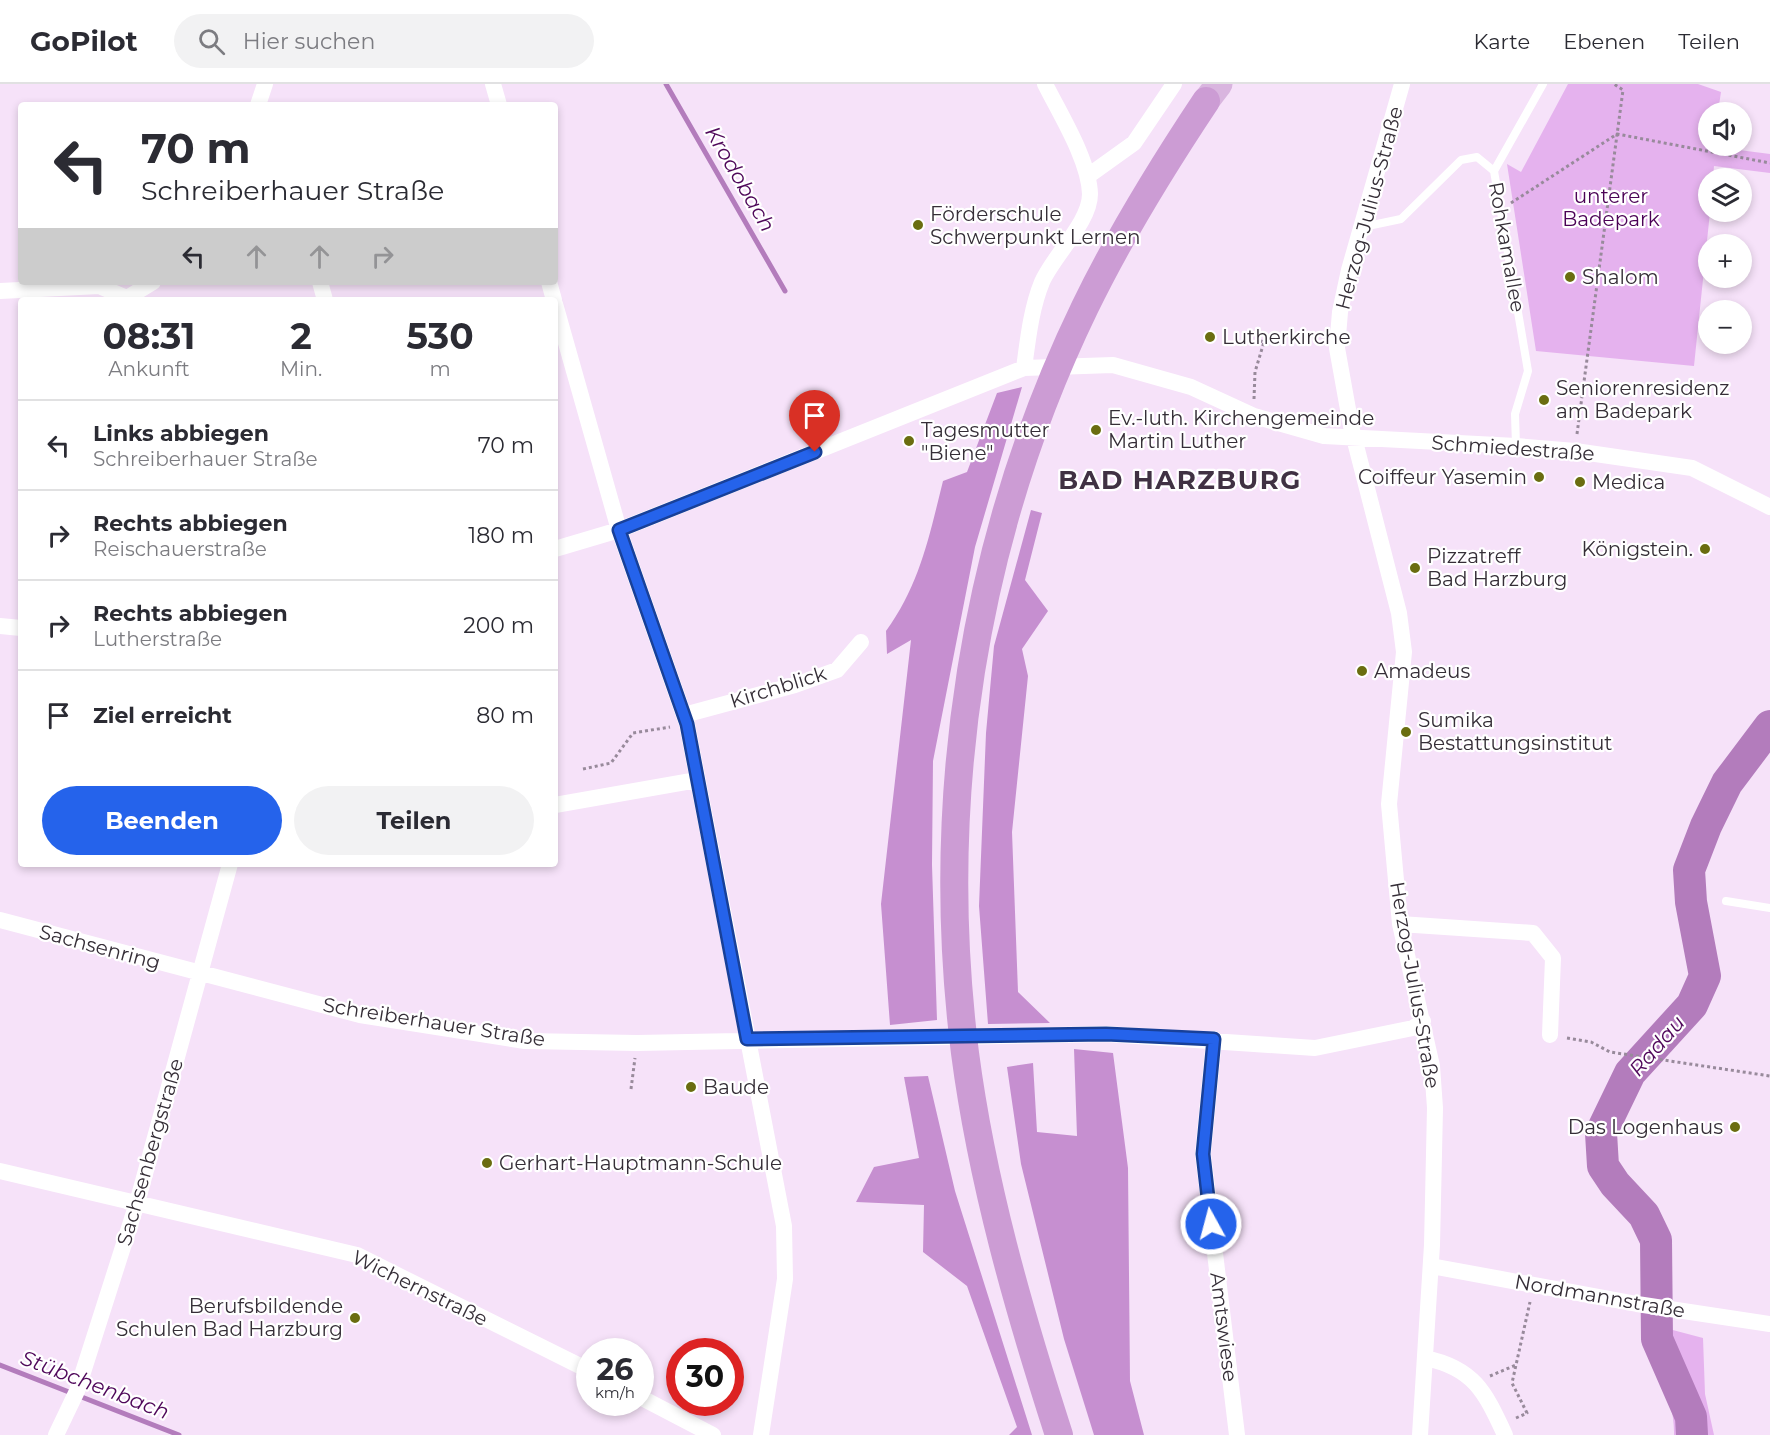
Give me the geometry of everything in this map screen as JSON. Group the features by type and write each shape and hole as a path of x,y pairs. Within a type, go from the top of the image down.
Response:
{"highway":[{"path":"1059,1435 999,1227 979,1137 965,1055 954,916 955,831 960,750 974,655 994,558 1021,466 1050,386 1086,305 1113,252 1146,194 1212,92"}],"street":[{"path":"259,102 265,84"},
{"path":"493,84 498,102"},
{"path":"1028,368 1035,302 1043,280 1060,251 1085,218 1090,195 1088,176 1045,84"},
{"path":"1088,176 1134,143 1174,84"},
{"name":"Herzog-Julius-Straße","path":"1402,84 1340,312 1337,348 1354,439 1399,613 1404,652 1389,804 1400,924 1432,1066 1435,1108 1431,1266 1420,1435"},
{"path":"130,297 148,285"},
{"path":"0,291 99,286 123,297"},
{"path":"558,316 619,530 686,719 784,1226 785,1279 760,1435"},
{"name":"Schmiedestraße","path":"558,548 619,530 1028,368 1089,365 1113,365 1191,387 1254,416 1324,436 1575,451 1692,468 1770,507"},
{"path":"0,626 18,628"},
{"name":"Kirchblick","path":"686,719 837,670 861,642"},
{"path":"558,804 697,780"},
{"name":"Sachsenbergstraße","path":"56,1435 75,1395 137,1203 229,867"},
{"name":"Sachsenring","path":"0,920 200,974"},
{"path":"1400,924 1533,933 1552,958 1550,1035"},
{"name":"Schreiberhauer Straße","path":"200,974 384,1018 525,1041 636,1043 747,1039 890,1039 1106,1034 1214,1039 1315,1048 1413,1028 1423,1021"},
{"name":"Amtswiese","path":"1214,1039 1203,1154 1237,1435"},
{"path":"0,1171 137,1203"},
{"name":"Wichernstraße","path":"137,1203 357,1255 576,1364"},
{"name":"Nordmannstraße","path":"1431,1266 1672,1310 1770,1324"},
{"path":"1425,1358 1450,1364 1476,1382 1482,1388 1503,1430"},
{"path":"654,1404 713,1435"}],"lane":[{"path":"1494,171 1543,84"},
{"name":"Rohkamallee","path":"1362,227 1401,219 1461,160 1477,157 1494,171 1528,370 1515,414 1516,446"},
{"path":"1726,901 1770,908"}],"path":[{"path":"1575,451 1623,90 1614,84"},
{"path":"1502,209 1617,134 1770,163"},
{"path":"1254,416 1255,372 1264,342 1261,341"},
{"path":"583,769 611,763 633,733 686,719"},
{"path":"1550,1035 1591,1042 1610,1052 1669,1063 1770,1076"},
{"path":"631,1089 636,1043"},
{"path":"1503,1430 1527,1413 1512,1383 1534,1285"},
{"path":"1476,1382 1516,1365"}],"green space":[{"name":"unterer Badepark","path":"1568,84 1698,84 1721,92 1720,102 1698,102 1698,156 1752,156 1752,152 1770,154 1770,173 1752,171 1752,168 1714,166 1714,168 1698,168 1698,222 1709,222 1708,234 1698,234 1698,288 1702,288 1701,300 1698,300 1694,366 1536,351 1507,164 1521,172"},
{"path":"1650,1324 1703,1338 1705,1394 1714,1435 1674,1435 1671,1406 1655,1352"}],"shaded area":[{"path":"1022,387 975,547 933,761 932,865 937,1020 890,1025 881,904 911,640 887,654 886,631 898,613 915,578 928,541 943,481 967,472 997,393"},
{"path":"1031,510 1042,513 1025,580 1048,611 1022,649 1028,676 1012,832 1018,992 1050,1023 988,1024 979,906 986,733 994,646"},
{"path":"1074,1049 1113,1053 1128,1168 1130,1381 1144,1435 1094,1435 1064,1339 1021,1164 1007,1067 1033,1063 1037,1132 1077,1136"},
{"path":"928,1076 955,1191 1032,1435 1009,1435 1017,1427 967,1286 923,1252 924,1205 856,1202 874,1167 919,1158 904,1077"}],"waterway":[{"name":"Krodobach","path":"666,84 785,291"},
{"name":"Radau","path":"1692,1435 1691,1417 1657,1339 1656,1240 1644,1215 1615,1184 1603,1166 1601,1133 1630,1073 1692,1005 1705,976 1691,902 1689,870 1706,826 1727,783 1770,726"},
{"name":"Stübchenbach","path":"0,1365 179,1435"}],"place":[{"name":"Förderschule Schwerpunkt Lernen","path":"918,225"},
{"name":"Shalom","path":"1570,277"},
{"name":"Lutherkirche","path":"1210,337"},
{"name":"Seniorenresidenz am Badepark","path":"1544,400"},
{"name":"Ev.-luth. Kirchengemeinde Martin Luther","path":"1096,430"},
{"name":"Tagesmutter \"Biene\"","path":"909,441"},
{"name":"Coiffeur Yasemin","path":"1539,477"},
{"name":"Medica","path":"1580,482"},
{"name":"Königstein.","path":"1705,549"},
{"name":"Pizzatreff Bad Harzburg","path":"1415,568"},
{"name":"Amadeus","path":"1362,671"},
{"name":"Sumika Bestattungsinstitut","path":"1406,732"},
{"name":"Baude","path":"691,1087"},
{"name":"Das Logenhaus","path":"1735,1127"},
{"name":"Gerhart-Hauptmann-Schule","path":"487,1163"},
{"name":"Berufsbildende Schulen Bad Harzburg","path":"355,1318"}],"district":[{"name":"BAD HARZBURG","path":"1180,480"}],"route":[{"path":"815,452 619,530 687,724 747,1039 890,1039 1106,1034 1214,1039 1203,1154 1211,1224"}]}
